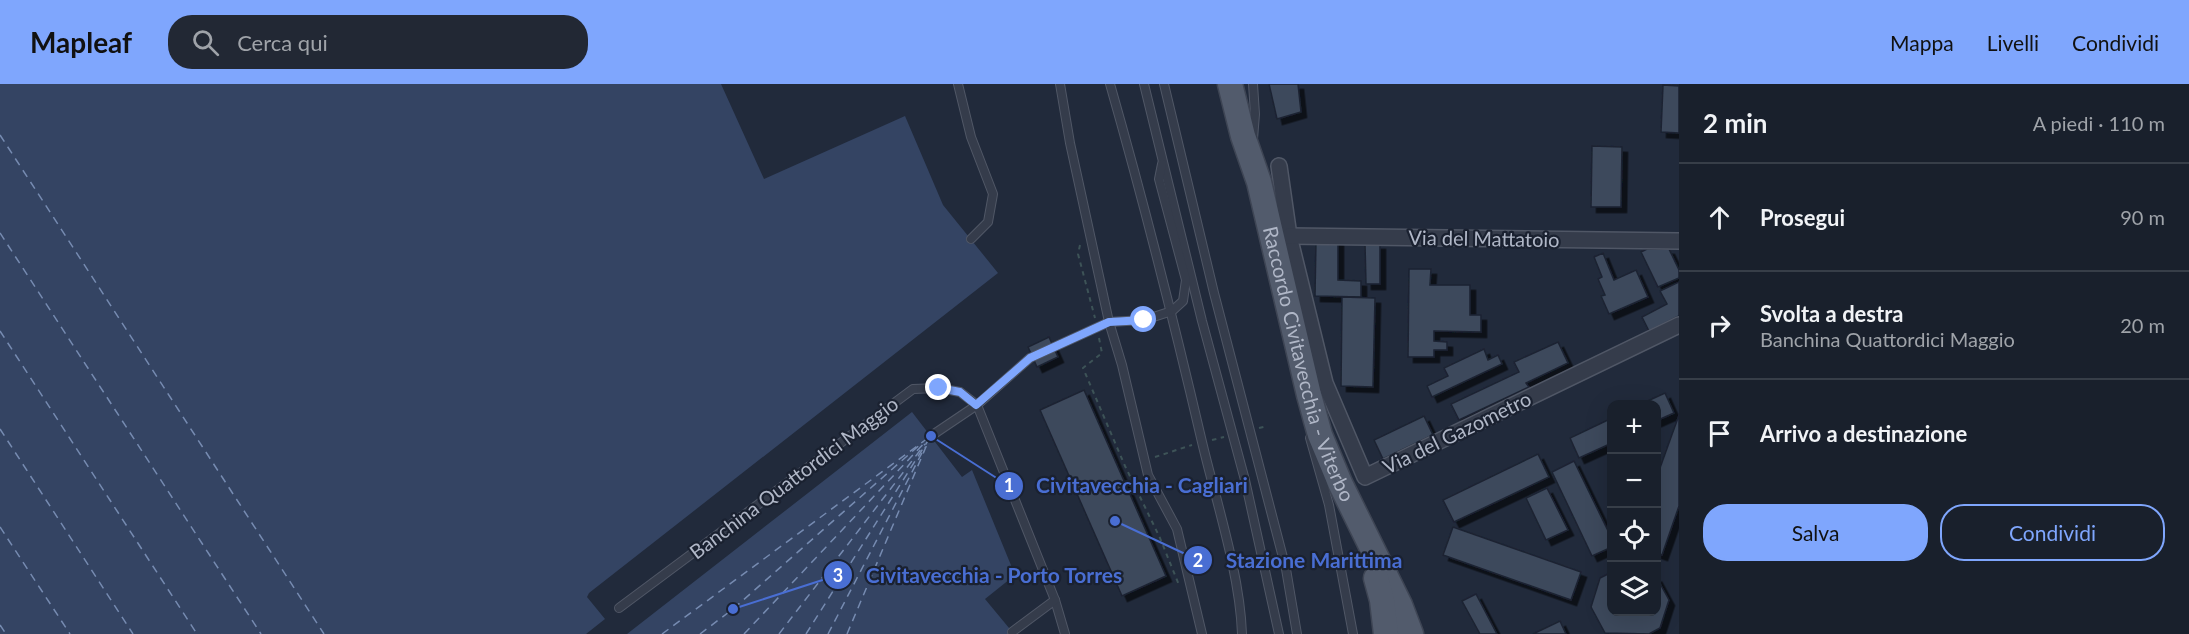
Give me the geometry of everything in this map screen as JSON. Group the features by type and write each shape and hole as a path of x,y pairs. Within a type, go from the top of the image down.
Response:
{"main road":[{"name":"Raccordo Civitavecchia - Viterbo","path":"1214,84 1231,150 1250,209 1307,428 1372,568 1382,600 1386,634"},
{"name":"Raccordo Civitavecchia - Viterbo","path":"1230,84 1243,136 1259,182 1308,395 1320,435 1340,483 1400,605 1411,634"}],"street":[{"name":"Via del Gazometro","path":"1279,166 1289,236 1325,384 1365,477 1679,325"},
{"name":"Via del Mattatoio","path":"1289,236 1679,242"}],"lane":[{"path":"958,84 971,137 993,194 988,222 971,239"},
{"path":"1060,84 1109,322 1122,365 1148,475 1177,529 1202,634"},
{"path":"1110,84 1172,311 1232,566 1242,634"},
{"path":"1144,84 1245,480 1278,634"},
{"path":"1164,84 1214,292 1286,569 1297,634"},
{"path":"1251,158 1254,114 1253,84"},
{"path":"931,436 976,405 1030,358 1109,322 1144,320 1172,311 1183,301 1186,280 1159,179 1163,161"},
{"name":"Banchina Quattordici Maggio","path":"619,608 913,389 939,388 960,392 976,405"},
{"path":"976,405 1055,600 1065,634"},
{"path":"1307,428 1331,514 1353,634"},
{"path":"1012,632 1055,600"}],"water":[{"path":"0,84 721,84 764,179 905,116 943,205 998,273 589,593 587,597 605,619 586,634 0,634"},
{"path":"912,412 962,477 972,470 1015,575 985,599 1014,634 627,634"}],"building":[{"path":"1269,84 1298,84 1301,112 1277,119"},
{"path":"1663,85 1679,86 1679,133 1661,132"},
{"path":"1592,146 1622,147 1621,207 1591,207"},
{"path":"1316,240 1338,240 1338,280 1361,281 1361,297 1315,296"},
{"path":"1365,244 1380,244 1380,284 1366,284"},
{"path":"1647,249 1669,249 1679,270 1679,278 1658,287 1641,252"},
{"path":"1603,253 1614,280 1636,270 1648,297 1609,314 1601,296 1605,295 1598,279 1602,277 1594,257"},
{"path":"1409,269 1431,269 1430,285 1470,285 1470,315 1481,315 1481,332 1434,331 1434,341 1447,342 1447,350 1434,350 1434,357 1408,357"},
{"path":"1679,282 1679,316 1649,331 1642,317 1667,304 1660,291"},
{"path":"1342,297 1375,298 1373,387 1341,386"},
{"path":"1049,337 1058,357 1037,367 1028,347"},
{"path":"1558,342 1568,363 1526,383 1529,387 1459,420 1451,404 1519,372 1514,362"},
{"path":"1484,349 1488,360 1498,355 1502,364 1432,397 1427,386 1448,376 1444,368"},
{"path":"1084,390 1166,576 1122,596 1040,410"},
{"path":"1665,393 1674,413 1661,419 1661,400 1650,400"},
{"path":"1679,415 1679,506 1662,555 1661,555 1661,465"},
{"path":"1424,416 1433,435 1383,459 1374,440"},
{"path":"1607,420 1607,445 1579,458 1570,438"},
{"path":"1538,454 1549,477 1454,522 1443,500"},
{"path":"1574,461 1607,529 1607,549 1592,556 1552,472"},
{"path":"1547,488 1568,530 1546,540 1526,498"},
{"path":"1453,527 1581,572 1571,600 1443,555"},
{"path":"1607,574 1607,616 1661,616 1661,585 1669,600 1660,628 1649,634 1605,633 1591,607 1600,578"},
{"path":"1476,594 1497,634 1480,634 1462,601"},
{"path":"1560,621 1566,634 1533,634"}],"ferry route":[{"path":"0,135 324,634"},
{"path":"0,233 261,634"},
{"path":"0,331 197,634"},
{"path":"0,429 133,634"},
{"path":"662,634 928,438"},
{"path":"744,634 928,439"},
{"path":"806,634 929,439"},
{"path":"700,634 733,609 923,442"},
{"path":"847,634 928,442"},
{"path":"779,634 925,444"},
{"path":"828,634 925,447"},
{"path":"0,527 70,634"},
{"path":"0,625 6,634"}],"place":[{"name":"Civitavecchia - Cagliari","path":"931,436"},
{"name":"Stazione Marittima","path":"1115,521"},
{"name":"Civitavecchia - Porto Torres","path":"733,609"}],"route":[{"path":"939,388 960,392 976,405 1030,358 1109,322 1144,320"}]}
